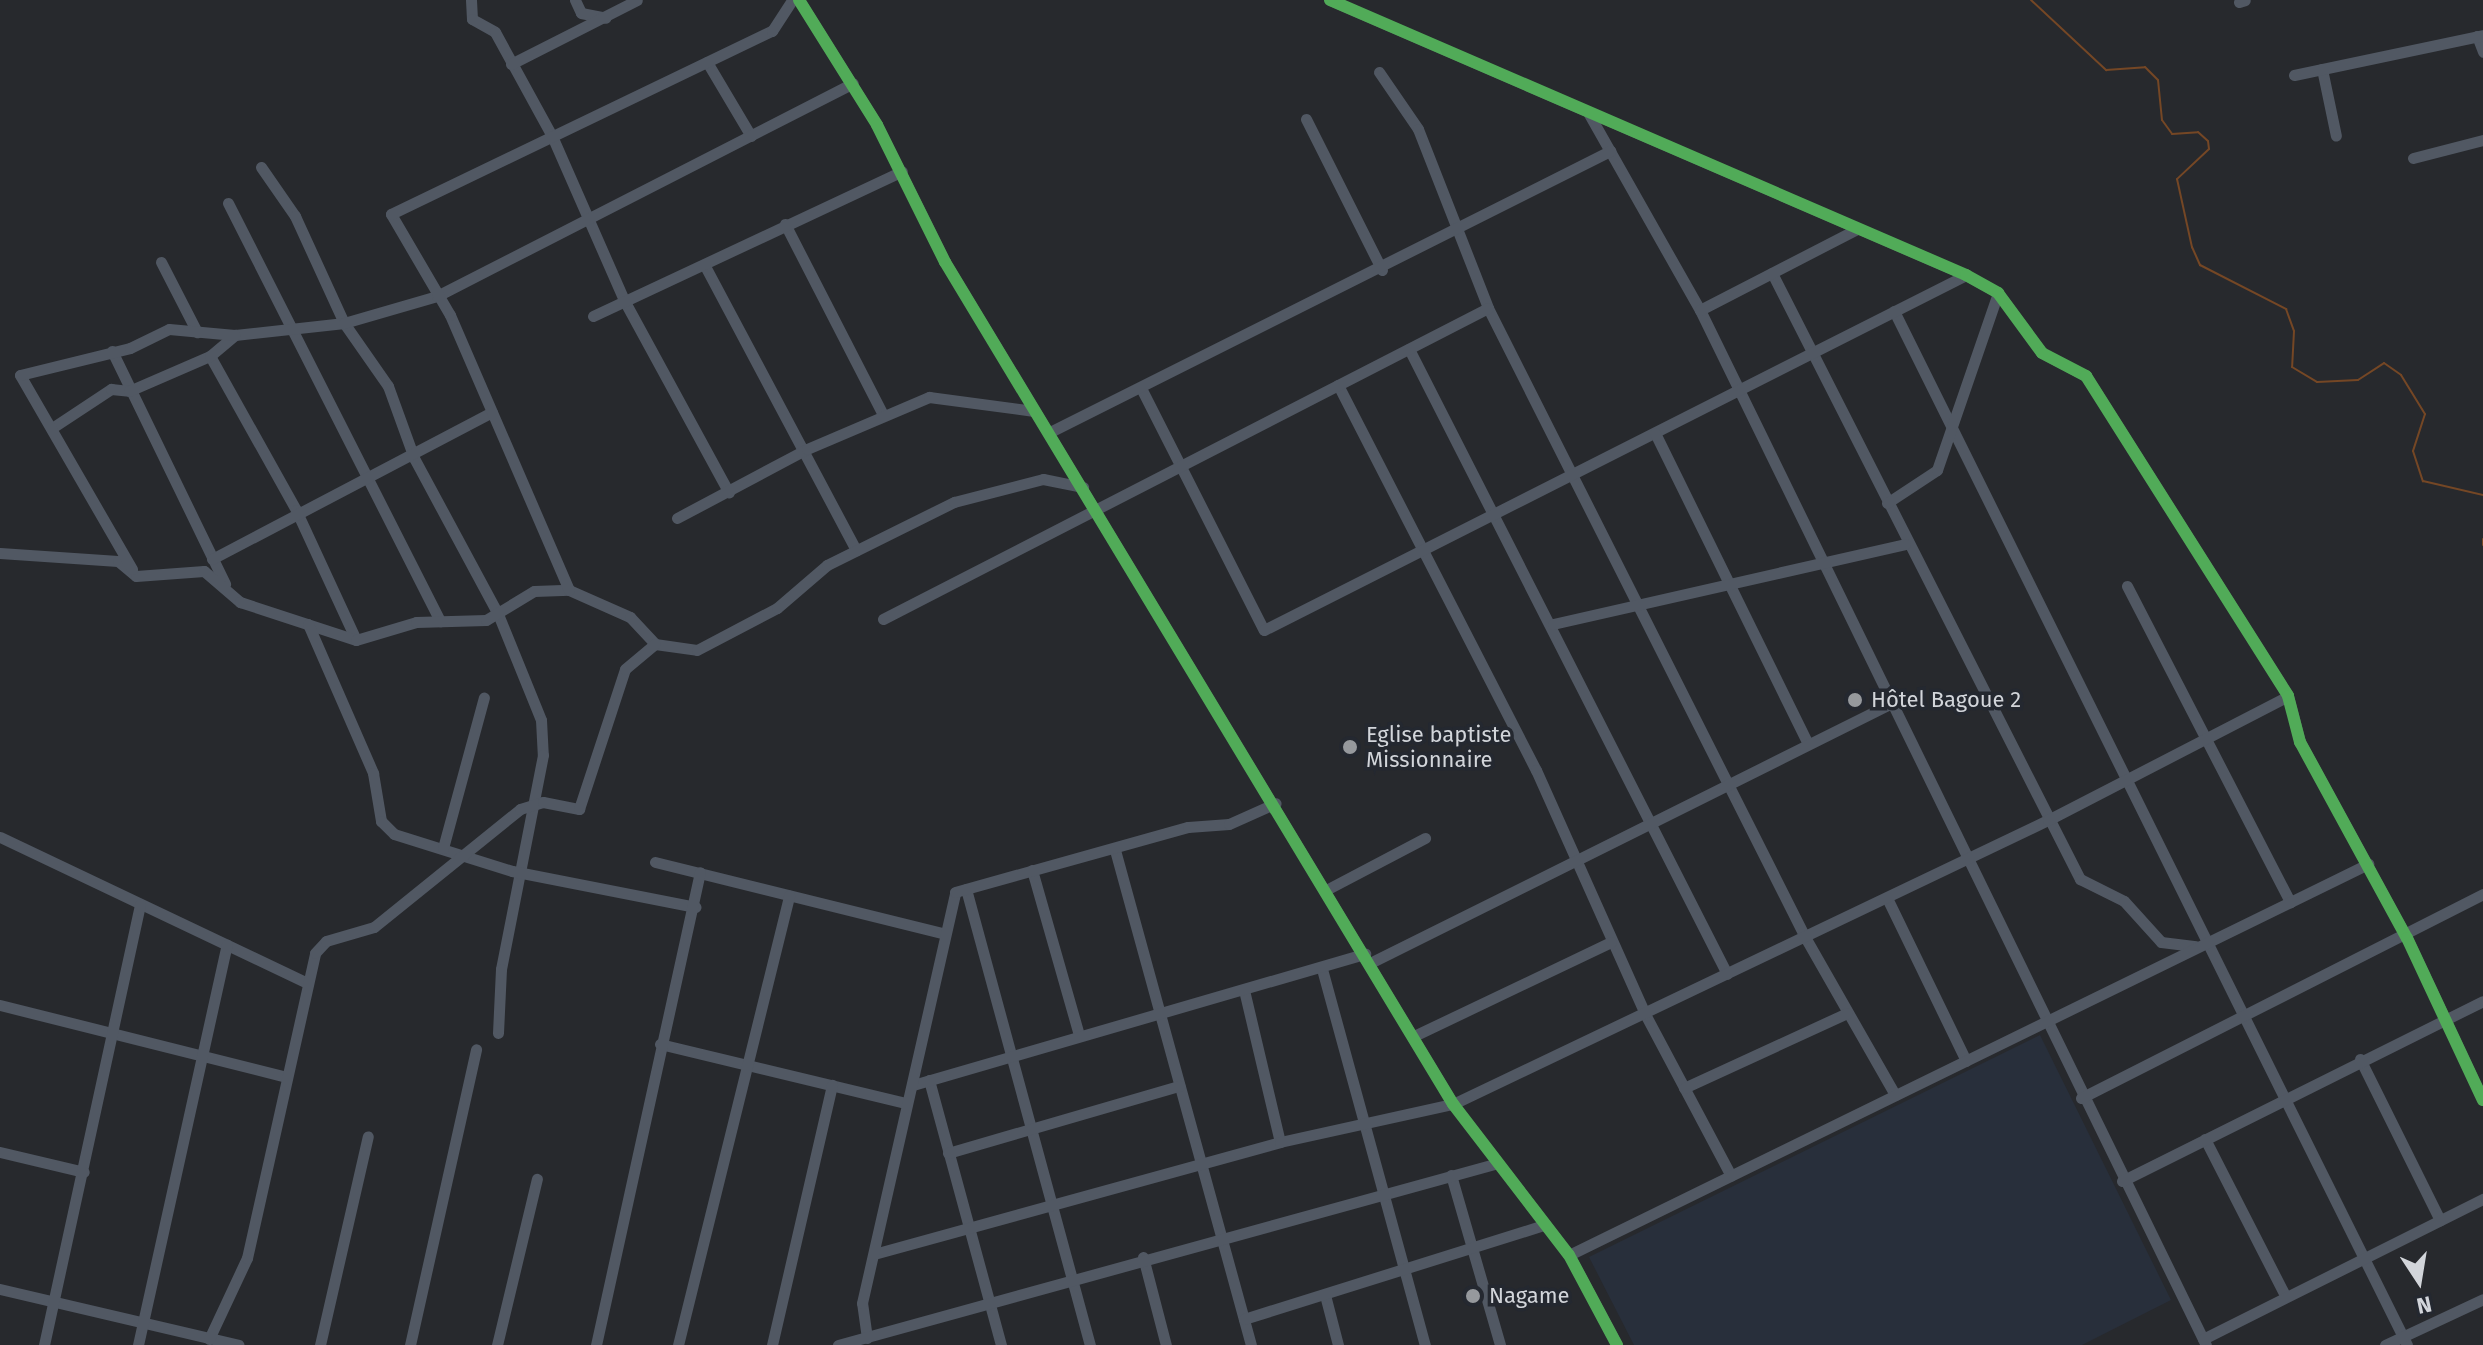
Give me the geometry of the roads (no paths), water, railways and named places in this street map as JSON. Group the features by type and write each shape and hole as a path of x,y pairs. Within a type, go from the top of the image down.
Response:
{"street":[{"path":"471,0 472,19 495,32 552,136 625,302 729,493"},
{"path":"575,0 581,13 607,18"},
{"path":"511,64 607,18 637,0"},
{"path":"569,590 492,412 437,296 391,214 772,31 792,0"},
{"path":"799,0 853,83 902,171 945,262 1416,1035 1453,1104 1494,1164 1569,1255 1617,1345"},
{"path":"1330,0 1966,275 1998,293 2042,353 2094,385 2288,696 2300,742 2407,938 2481,1093"},
{"path":"2294,75 2480,35 2483,52"},
{"path":"707,62 751,136"},
{"path":"2322,69 2336,136"},
{"path":"1379,72 1418,129 1454,234 1488,308 1642,602 1805,937 1895,1095"},
{"path":"136,576 20,375 112,351 169,329 235,335 295,330 344,323 437,296 853,83"},
{"path":"1589,114 1700,310 2081,1098 2204,1342 2285,1295 2364,1260 2483,1199"},
{"path":"1306,119 1382,270"},
{"path":"2413,158 2483,140"},
{"path":"1050,432 1454,234 1610,151"},
{"path":"261,167 295,216 344,323 388,386 414,458 498,614 541,720 543,755 518,873 498,1033"},
{"path":"593,316 902,171"},
{"path":"228,203 234,228 295,330 440,621"},
{"path":"785,224 883,415"},
{"path":"1700,310 1857,229"},
{"path":"161,262 197,332"},
{"path":"705,266 807,449 856,550"},
{"path":"1772,273 1905,544 2048,820 2088,885 2124,901 2161,942 2204,944"},
{"path":"1141,388 1264,630 1966,275"},
{"path":"1887,503 1937,470 1955,433 1998,293"},
{"path":"883,619 1488,308"},
{"path":"1894,311 2128,780 2204,944 2245,1018 2281,1100 2405,1340"},
{"path":"52,428 111,389 129,391 210,356 235,335"},
{"path":"1409,349 1553,624 1727,974"},
{"path":"112,351 227,588"},
{"path":"210,356 296,510 356,640"},
{"path":"1338,385 1576,860 1645,1014 1731,1176"},
{"path":"677,518 807,449 929,397 1034,411"},
{"path":"212,559 296,510 414,458 492,412"},
{"path":"1655,433 1732,583 1807,742"},
{"path":"0,553 118,561 136,576 204,571 240,602 356,640 440,621 498,614 534,591 569,590 630,617 655,644 697,650 777,608 856,550 999,485 1043,479 1083,487"},
{"path":"1553,624 1905,544"},
{"path":"2127,586 2290,902"},
{"path":"308,624 373,773 381,821 394,834 518,873 695,907"},
{"path":"209,1339 247,1258 306,982 326,941 374,927 532,803 579,809 625,669 655,644"},
{"path":"874,1254 1280,1142 1453,1104 2048,820 2288,696"},
{"path":"443,848 484,697"},
{"path":"913,1085 1160,1012 1367,958 1576,860 1728,780 1890,704"},
{"path":"867,1338 862,1303 906,1103 913,1085 941,933 955,892 1115,850 1188,827 1229,824 1276,803"},
{"path":"0,837 306,982"},
{"path":"1326,890 1425,838"},
{"path":"1115,850 1251,1345"},
{"path":"655,862 941,933"},
{"path":"1569,1255 2368,864"},
{"path":"1032,870 1079,1035"},
{"path":"596,1345 660,1044 695,907 700,872"},
{"path":"966,889 1090,1345"},
{"path":"2081,1098 2407,938 2483,894"},
{"path":"678,1345 742,1064 789,895"},
{"path":"1887,898 1966,1061"},
{"path":"44,1345 116,1034 140,904"},
{"path":"1416,1035 1611,942"},
{"path":"138,1345 199,1055 227,945"},
{"path":"1322,969 1425,1345"},
{"path":"1244,990 1280,1142"},
{"path":"2122,1181 2360,1059 2483,1001"},
{"path":"0,1005 286,1077"},
{"path":"1684,1088 1847,1013"},
{"path":"660,1044 906,1103"},
{"path":"410,1345 476,1049"},
{"path":"2360,1059 2440,1220"},
{"path":"929,1080 1001,1345"},
{"path":"772,1345 832,1085"},
{"path":"948,1153 1179,1086"},
{"path":"320,1345 368,1136"},
{"path":"2205,1139 2285,1295"},
{"path":"0,1152 84,1172"},
{"path":"838,1345 990,1298 1494,1164"},
{"path":"1451,1175 1500,1345"},
{"path":"497,1345 537,1179"},
{"path":"1244,1319 1544,1225"},
{"path":"1143,1257 1166,1345"},
{"path":"0,1289 234,1344"},
{"path":"1325,1295 1338,1345"},
{"path":"2385,1345 2405,1340 2483,1300"}],"waterway":[{"path":"2031,0 2106,70 2145,67 2158,80 2162,120 2172,134 2198,132 2208,141 2209,149 2177,179 2192,247 2200,265 2286,309 2294,331 2292,367 2317,382 2358,380 2384,363 2401,375 2425,414 2413,451 2423,481 2483,495"},
{"path":"2483,539 2483,545"}],"place":[{"name":"Hôtel Bagoue 2","path":"1855,700"},
{"name":"Eglise baptiste Missionnaire","path":"1350,747"},
{"name":"Nagame","path":"1473,1296"}]}
